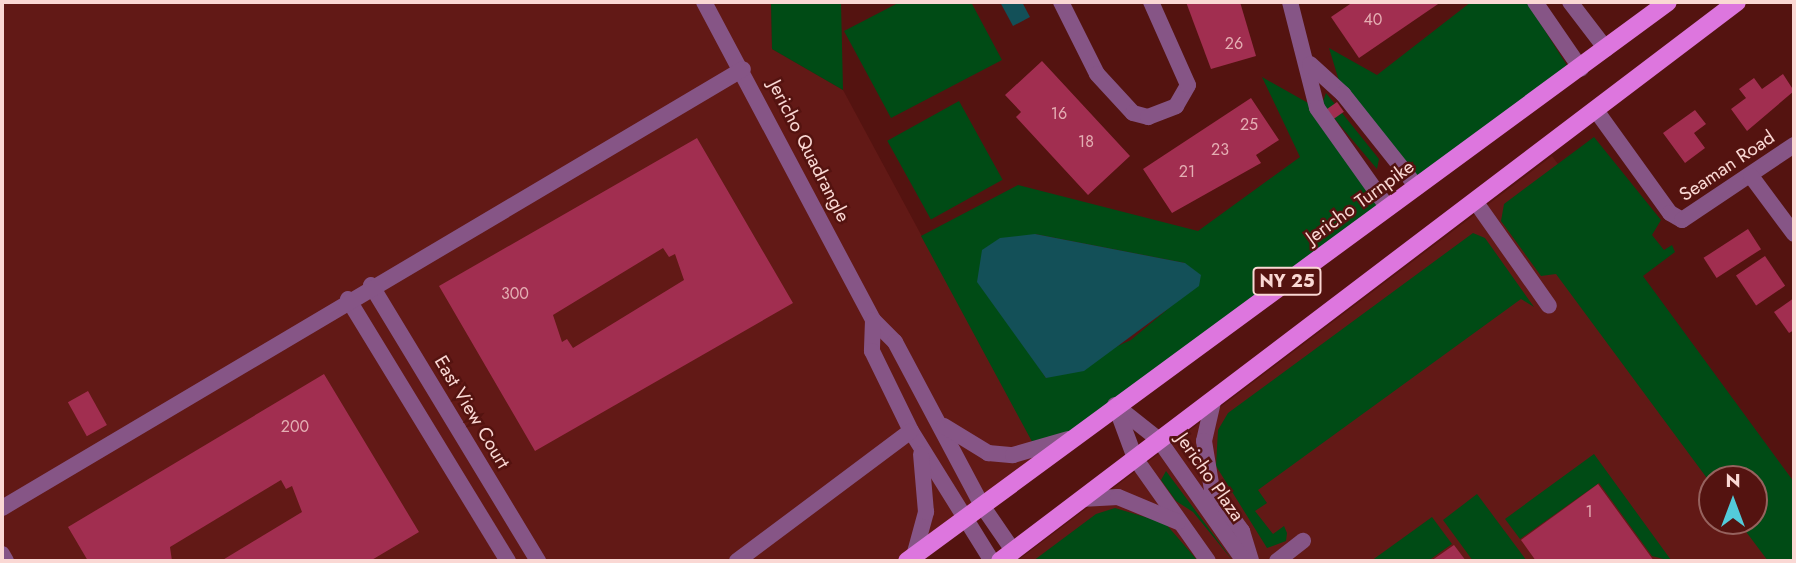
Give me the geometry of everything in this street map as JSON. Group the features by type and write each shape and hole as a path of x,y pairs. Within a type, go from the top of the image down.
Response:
{"main road":[{"name":"Jericho Turnpike","path":"911,558 1068,439 1581,69 1668,2"},
{"name":"NY 25","path":"1007,556 1737,2"}],"street":[{"name":"Jericho Quadrangle","path":"704,2 743,69 873,320 895,341 1007,556"},
{"path":"1065,3 1097,74 1133,113 1148,117 1176,106 1188,85 1151,2"},
{"path":"1290,2 1310,64 1317,108 1388,208"},
{"path":"1535,2 1581,69"},
{"path":"1570,2 1606,50"},
{"path":"1310,64 1343,94 1416,187"},
{"path":"2,508 371,285 743,69"},
{"name":"Seaman Road","path":"1595,109 1670,213 1682,220 1794,145"},
{"path":"1751,176 1794,234"},
{"path":"1475,201 1549,306"},
{"name":"East View Court","path":"371,285 538,561"},
{"path":"348,299 508,561"},
{"name":"Jericho Quadrangle","path":"873,320 872,351 911,431 962,519 992,561"},
{"path":"1213,402 1204,441 1212,489 1242,531 1251,561"},
{"path":"1115,405 1135,458 1208,561"},
{"name":"Jericho Plaza","path":"1115,405 1158,440 1244,561"},
{"name":"Jericho Quadrangle","path":"937,419 988,453 1013,455 1068,439"},
{"path":"737,561 911,431"},
{"name":"Jericho Quadrangle","path":"911,558 926,512 921,448"},
{"path":"1081,499 1135,501 1180,523"},
{"path":"1277,561 1303,541"},
{"path":"2,554 6,561"}],"shaded area":[{"path":"2,2 771,2 772,49 843,90 1036,448 1068,439 907,561 2,561"},
{"path":"1552,156 1794,482 1794,561 1017,561"}],"green space":[{"path":"771,2 841,2 843,90 772,49"},
{"path":"900,2 971,2 1002,60 891,118 844,31"},
{"path":"1471,2 1527,2 1573,75 1417,187 1343,94 1329,48 1377,75"},
{"path":"1262,77 1317,108 1388,208 1102,415 1036,449 921,236 1018,185 1198,231 1300,157","holes":["1035,234 1185,263 1182,297 1131,340 1046,378 1005,316"]},
{"path":"1326,93 1379,159 1377,169 1322,104"},
{"path":"959,101 1003,180 931,219 887,141"},
{"path":"1594,137 1661,220 1652,235 1664,250 1672,245 1675,252 1643,276 1794,482 1794,561 1768,561 1748,535 1768,535 1768,465 1698,466 1556,274 1541,276 1501,221 1504,204"},
{"path":"1473,233 1485,238 1534,307 1521,299 1258,490 1267,503 1255,511 1273,534 1284,526 1287,533 1286,541 1267,548 1216,466 1218,430 1228,413"},
{"path":"1594,454 1671,561 1652,556 1599,483 1520,539 1505,519"},
{"path":"1166,471 1233,561 1193,512 1176,501 1161,480"},
{"path":"1477,494 1527,561 1473,561 1443,520"},
{"path":"1115,508 1165,523 1198,561 1033,561 1096,514"},
{"path":"1432,517 1452,544 1428,561 1371,561"}],"water":[{"path":"1000,2 1022,2 1030,17 1013,26"},
{"path":"1035,234 1185,263 1201,275 1199,286 1084,371 1046,378 977,282 982,250 1000,238"}],"building":[{"path":"1186,2 1240,2 1256,56 1211,69"},
{"path":"1353,2 1441,2 1359,58 1331,17"},
{"path":"1042,61 1130,156 1088,195 1016,117 1021,112 1005,95"},
{"path":"1783,74 1794,91 1747,131 1731,109 1746,98 1739,89 1754,78 1762,89"},
{"path":"1251,98 1279,140 1256,155 1261,163 1172,213 1143,169"},
{"path":"1337,102 1344,112 1333,119 1326,109"},
{"path":"1695,110 1706,124 1694,133 1705,148 1685,163 1663,133"},
{"path":"697,138 793,303 535,451 439,286","holes":["663,248 669,257 675,254 684,280 573,348 567,339 562,342 553,315"]},
{"path":"1748,229 1761,249 1717,278 1704,258"},
{"path":"1765,256 1785,286 1756,305 1736,276"},
{"path":"1794,298 1794,330 1789,333 1774,312"},
{"path":"324,374 419,532 370,561 221,561 302,512 292,486 286,489 281,480 170,547 172,561 88,561 68,527"},
{"path":"88,391 107,425 87,436 68,402"},
{"path":"1598,484 1654,561 1536,561 1521,540"},
{"path":"1454,545 1466,561 1431,561"}]}
